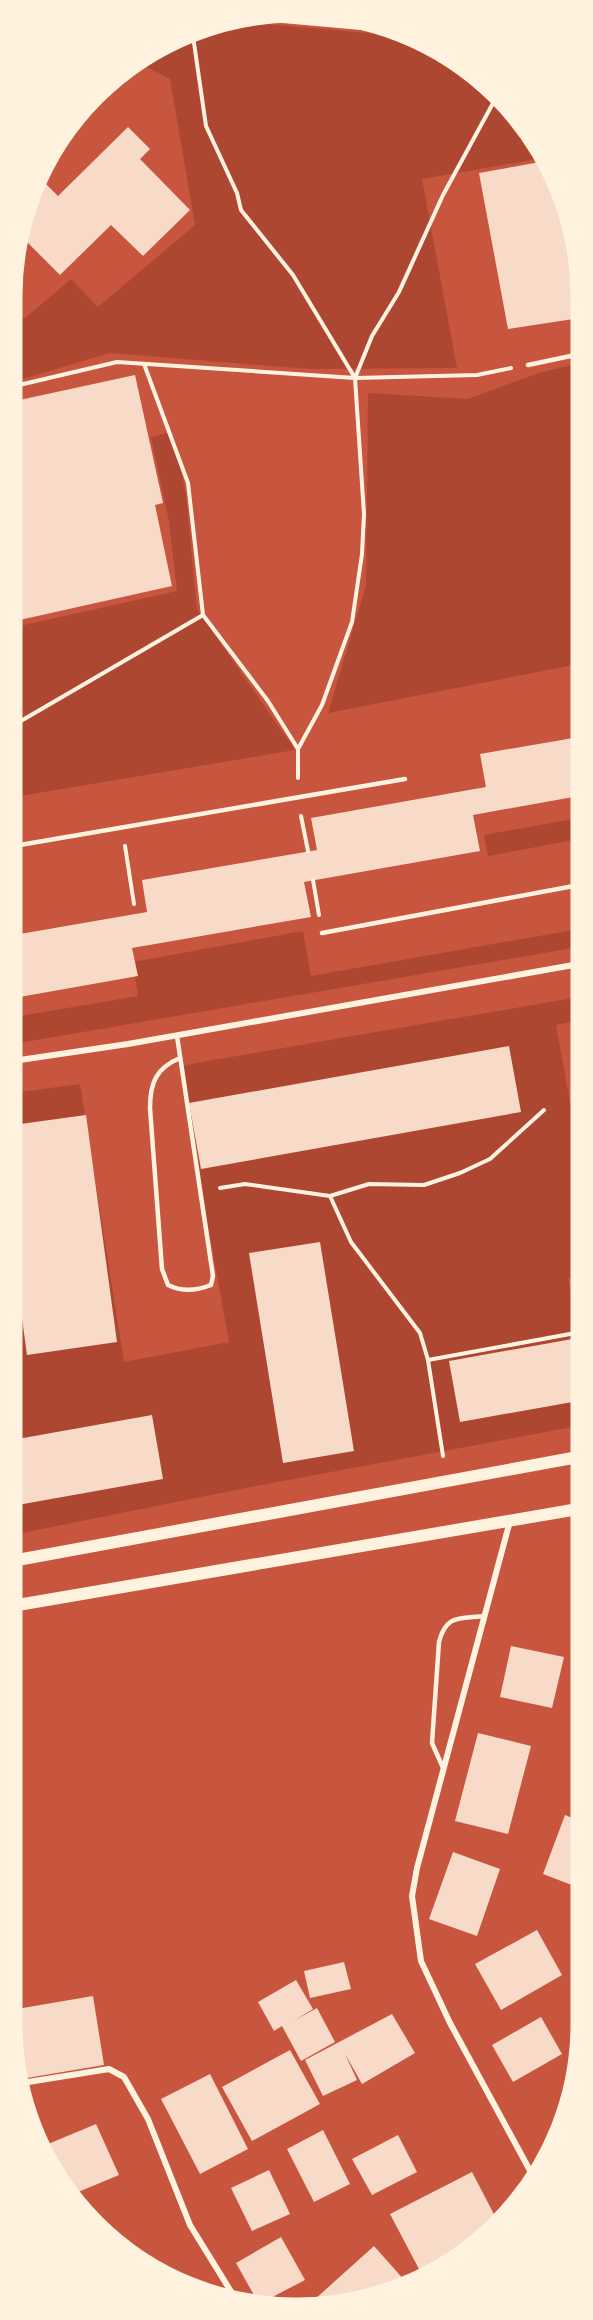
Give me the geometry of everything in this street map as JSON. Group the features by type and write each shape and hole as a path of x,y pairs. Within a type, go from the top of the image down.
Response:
{"main road":[{"path":"21,1559 572,1458"},
{"path":"21,1604 572,1510"}],"street":[{"path":"21,1060 177,1036 572,965"},
{"path":"511,1521 417,1868 412,1896 421,1961 450,2023 530,2170"},
{"path":"27,2082 109,2069 124,2077 148,2120 190,2225 232,2292"}],"lane":[{"path":"528,365 572,356"},
{"path":"21,845 405,778"},
{"path":"322,933 572,886"},
{"path":"177,1036 213,1282 205,1287 190,1290 177,1289 168,1285 162,1269 150,1108 150,1092 156,1075 166,1064 180,1058"},
{"path":"444,1771 432,1743 439,1642 443,1627 449,1620 485,1616"}],"path":[{"path":"283,22 359,28"},
{"path":"194,41 206,126 237,193 241,210 293,275 355,378"},
{"path":"308,851 298,797 298,749 322,705 352,622 362,554 364,514 355,378 372,336 399,292 443,195 493,104"},
{"path":"21,385 117,362 355,378 477,375 528,365"},
{"path":"144,364 189,483 203,615 268,701 298,749"},
{"path":"21,721 203,615"},
{"path":"122,828 134,904"},
{"path":"313,880 322,933"},
{"path":"199,1191 245,1184 330,1196 369,1184 424,1185 460,1173 490,1159 544,1110"},
{"path":"330,1196 351,1242 420,1333 428,1360 443,1456"},
{"path":"428,1360 570,1334"}],"shaded area":[{"path":"258,23 380,34 418,49 450,67 478,89 504,115 526,143 535,160 422,179 457,368 311,369 109,353 21,379 21,318 25,318 71,279 98,307 195,225 170,79 145,66 191,42 243,26"},
{"path":"572,365 572,665 328,713 366,585 368,393 468,399 539,373"},
{"path":"169,433 181,469 186,495 197,609 295,750 21,796 21,626 177,591 169,521 151,437"},
{"path":"572,819 572,840 488,856 484,835"},
{"path":"572,930 572,948 21,1043 21,1016 138,996 133,962 303,931 311,976"},
{"path":"572,998 572,1022 556,1025 572,1113 572,1277 568,1278 572,1300 572,1427 256,1486 21,1533 21,1092 80,1084 124,1362 229,1342 179,1066"}],"building":[{"path":"128,127 150,149 140,159 190,210 143,256 111,225 60,275 26,241 45,183 58,196"},
{"path":"537,163 551,191 563,225 570,261 572,319 508,329 479,173"},
{"path":"135,375 163,503 155,505 172,586 21,620 21,400"},
{"path":"572,738 572,797 473,815 480,851 304,882 311,917 132,948 138,976 21,997 21,934 147,912 142,880 317,850 311,818 486,787 480,754"},
{"path":"509,1046 521,1112 201,1169 189,1103"},
{"path":"86,1115 117,1342 27,1355 21,1311 21,1124"},
{"path":"320,1242 354,1451 283,1463 249,1253"},
{"path":"572,1339 572,1402 460,1422 449,1361"},
{"path":"152,1415 163,1479 21,1504 21,1438"},
{"path":"511,1646 564,1657 552,1708 500,1697"},
{"path":"478,1733 531,1746 508,1834 455,1821"},
{"path":"565,1815 572,1818 572,1885 543,1874"},
{"path":"453,1852 500,1869 477,1936 429,1919"},
{"path":"537,1930 562,1975 501,2010 475,1964"},
{"path":"344,1962 351,1989 310,1998 304,1971"},
{"path":"296,1980 313,2009 295,2020 317,2008 335,2042 301,2061 282,2026 274,2031 258,2002"},
{"path":"93,1996 104,2065 26,2078 23,2059 21,2008"},
{"path":"392,2014 415,2053 362,2084 345,2054 357,2080 323,2096 305,2060"},
{"path":"541,2017 562,2054 513,2082 492,2045"},
{"path":"290,2050 320,2104 252,2141 222,2087"},
{"path":"210,2074 248,2149 200,2174 161,2099"},
{"path":"96,2124 119,2175 79,2192 67,2177 49,2144"},
{"path":"323,2130 350,2184 314,2202 287,2149"},
{"path":"398,2135 417,2172 372,2195 352,2159"},
{"path":"269,2170 290,2214 252,2231 231,2188"},
{"path":"472,2172 494,2215 450,2253 420,2270 390,2214"},
{"path":"281,2237 305,2280 271,2298 254,2296 236,2263"},
{"path":"374,2246 402,2278 368,2290 316,2298"}]}
